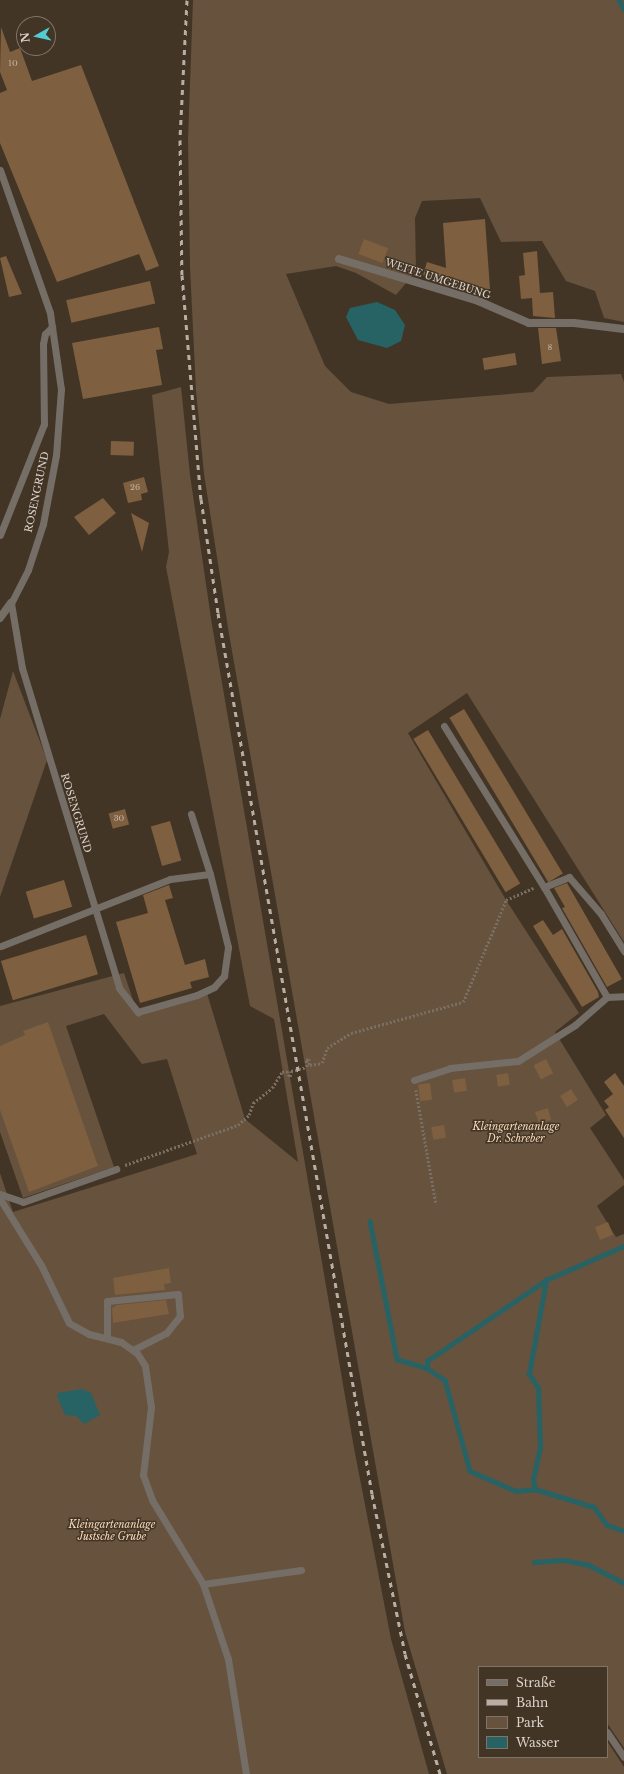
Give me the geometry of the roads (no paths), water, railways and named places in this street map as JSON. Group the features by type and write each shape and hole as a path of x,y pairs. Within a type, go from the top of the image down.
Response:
{"street":[{"name":"WEITE UMGEBUNG","path":"339,259 476,300 529,323 574,323 624,329"},
{"path":"0,618 11,603"}],"lane":[{"name":"ROSENGRUND","path":"0,170 50,313 61,389 56,455 43,524 28,570 11,603 22,668 94,907"},
{"path":"0,535 44,424 43,344 45,334 52,327"},
{"path":"444,726 544,887 607,997"},
{"path":"94,907 119,988 138,1012 147,1011 197,995 214,987 224,976 228,947 210,874 191,814"},
{"path":"1,946 94,907 170,879 210,874"},
{"path":"544,887 570,877 601,914 624,950"},
{"path":"414,1080 450,1068 518,1061 575,1025 607,997 624,996"},
{"path":"0,1194 23,1202 116,1169"},
{"path":"0,1199 41,1265 69,1323 89,1334 107,1337 133,1350 145,1366 151,1388 143,1475 152,1500 203,1584 228,1659 246,1774"},
{"path":"107,1337 107,1301 178,1294 180,1316 166,1333 133,1350"},
{"path":"203,1584 301,1570"},
{"path":"608,1733 624,1757"}],"water":[{"path":"377,302 395,310 405,325 401,341 387,348 358,340 346,317 350,308"},
{"path":"82,1389 91,1393 100,1415 84,1424 76,1416 65,1415 57,1396 58,1393"}],"waterway":[{"path":"619,0 624,9"},
{"path":"370,1221 397,1359 427,1368 445,1380 470,1471 516,1491 535,1489 594,1507 607,1525 624,1531"},
{"path":"535,1489 533,1480 540,1448 538,1388 529,1374 546,1280 624,1246"},
{"path":"427,1368 427,1361 546,1280"},
{"path":"534,1562 565,1560 589,1565 624,1583"}],"railway":[{"path":"187,0 180,140 182,275 201,499 218,613 372,1494 405,1654 440,1774"}],"park label":[{"name":"Kleingartenanlage Dr. Schreber","path":"516,1132"},
{"name":"Kleingartenanlage Justsche Grube","path":"112,1530"}]}
